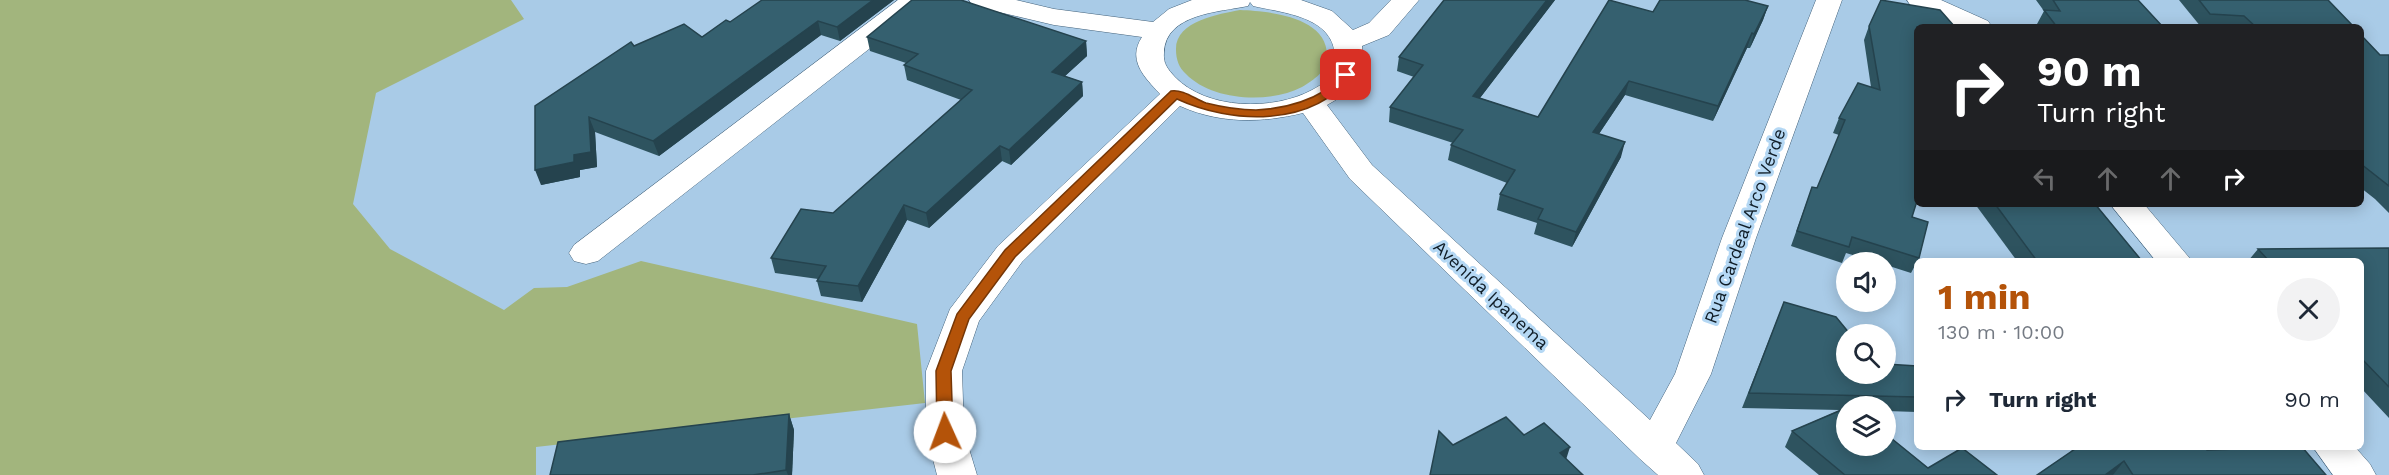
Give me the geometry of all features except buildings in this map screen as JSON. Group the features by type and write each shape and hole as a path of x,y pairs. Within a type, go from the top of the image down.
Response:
{"street":[{"path":"586,253 915,0"},
{"path":"982,0 1054,17 1158,31"},
{"path":"1239,0 1229,0 1187,10 1158,31 1150,47 1150,63 1159,80 1176,94 1199,105 1226,111 1256,113 1285,110 1311,103 1332,91 1346,75 1351,59 1347,42 1335,26 1314,13 1288,4 1262,0"},
{"path":"1347,42 1379,29 1406,0"},
{"path":"1920,0 1972,24"},
{"path":"1973,0 1987,24"},
{"name":"Rua Cardeal Arco Verde","path":"1654,448 1693,374 1739,238 1837,2"},
{"path":"957,475 945,432 944,371 962,318 1010,254 1176,94"},
{"name":"Avenida Ipanema","path":"1311,103 1361,172 1684,475"},
{"path":"2129,207 2172,258"},
{"path":"2335,450 2356,475"}],"green space":[{"path":"0,0 511,0 524,19 376,93 353,204 390,249 504,310 534,288 567,287 641,261 917,324 925,403 536,447 536,475 0,475"},
{"path":"1240,10 1281,15 1308,25 1318,33 1325,44 1327,57 1325,67 1302,87 1274,96 1242,97 1211,90 1197,83 1184,72 1178,63 1176,50 1178,40 1183,32 1200,21"}],"route":[{"path":"945,432 944,371 962,318 1010,254 1176,94 1199,105 1226,111 1256,113 1285,110 1311,103 1332,91 1346,75"}]}
